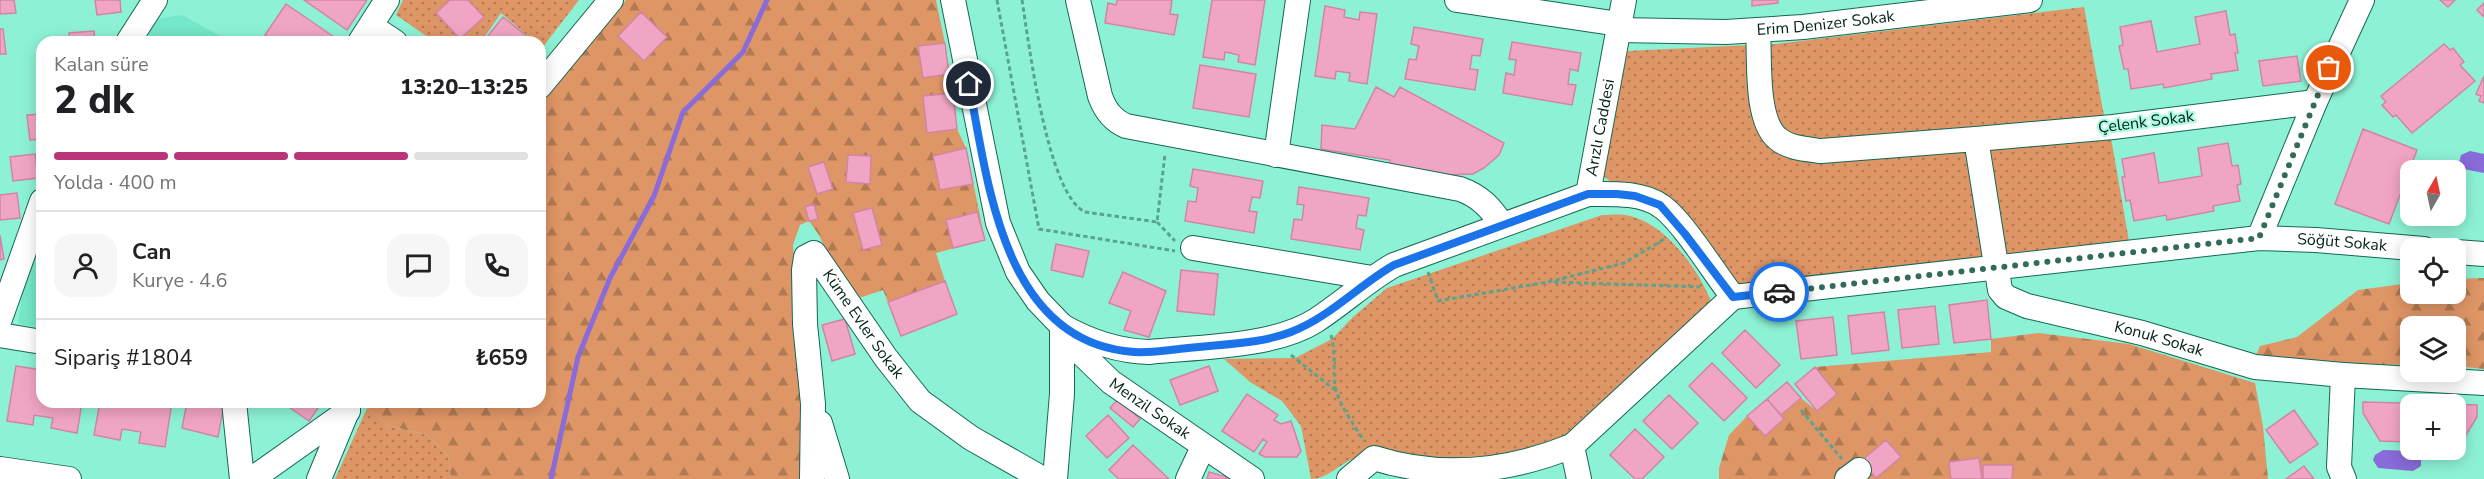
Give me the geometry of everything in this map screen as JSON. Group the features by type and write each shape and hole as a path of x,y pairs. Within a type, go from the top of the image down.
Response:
{"street":[{"path":"132,36 155,0"},
{"path":"366,34 387,0"},
{"path":"546,79 611,0"},
{"path":"953,0 981,148 1002,233 1018,272 1038,301 1062,326 1062,394 1055,479"},
{"path":"1078,0 1104,108 1118,123 1467,191 1485,203 1502,225"},
{"path":"1276,155 1298,0"},
{"name":"Erim Denizer Sokak","path":"1457,0 1619,27 1716,32 1803,27 2030,0"},
{"name":"Arızlı Caddesi","path":"1062,326 1087,340 1132,352 1274,337 1291,332 1324,314 1372,278 1394,265 1588,194 1624,0"},
{"path":"2259,238 2315,102 2362,0"},
{"name":"Çelenk Sokak","path":"1758,30 1762,108 1767,125 1777,139 1798,149 1821,151 2113,127 2315,102"},
{"path":"1976,139 1996,267"},
{"path":"1349,479 1374,458 1395,466 1423,472 1451,473 1508,467 1542,459 1572,446 1729,292 1660,205 1626,195 1588,194"},
{"path":"0,319 36,218"},
{"name":"Söğüt Sokak","path":"1729,292 1996,267 2259,238 2400,247"},
{"path":"1188,249 1372,278"},
{"name":"Küme Evler Sokak","path":"812,479 813,404 805,324 804,270 806,257 814,253 886,358 920,401 978,443 1043,479"},
{"path":"2466,253 2484,254"},
{"name":"Konuk Sokak","path":"1996,267 2000,290 2006,297 2026,306 2142,333 2255,367 2343,375 2484,383"},
{"name":"Menzil Sokak","path":"1062,326 1082,354 1111,382 1252,479"},
{"path":"0,335 36,341"},
{"path":"2343,375 2339,467 2344,479"},
{"name":"Küme Evler Sokak","path":"813,404 837,479"},
{"path":"235,408 242,479"},
{"path":"252,479 347,408"},
{"path":"320,479 349,408"},
{"path":"1572,446 1579,479"},
{"path":"1188,479 1203,447"},
{"path":"0,469 69,479"}],"path":[{"path":"997,0 1039,229 1188,249"},
{"path":"1022,0 1033,69 1050,148 1059,176 1071,201 1085,212 1158,222 1188,249"},
{"path":"1158,222 1167,134"},
{"path":"1422,254 1438,301 1548,282 1624,263 1650,249 1680,228"},
{"path":"1548,282 1729,292"},
{"path":"1324,314 1335,354 1336,391"},
{"path":"1274,337 1295,358 1336,391 1374,458"},
{"path":"1801,410 1853,474"}],"shaded area":[{"path":"182,15 220,36 140,36 150,20"},
{"path":"2470,151 2484,154 2484,173 2466,170 2466,160 2460,160 2461,155"},
{"path":"36,244 36,327 18,324 25,270"},
{"path":"2383,450 2400,451 2400,460 2421,460 2421,466 2413,471 2378,468 2373,460 2375,455"}],"green space":[{"path":"403,0 579,0 546,43 546,36 528,36 501,13 485,36 426,36 396,15"},
{"path":"626,0 936,0 945,43 957,129 966,148 985,240 936,253 945,281 888,302 883,290 856,299 836,273 819,235 809,221 800,225 793,245 805,479 451,479 448,456 427,435 387,425 367,408 546,408 546,95"},
{"path":"2084,7 2104,116 1813,143 1792,138 1771,113 1767,45"},
{"path":"1750,45 1751,101 1754,122 1757,130 1767,142 1787,155 1809,162 1968,148 1988,261 1739,289 1668,200 1615,185 1602,175 1627,51"},
{"path":"2110,132 2130,247 2005,257 1989,146"},
{"path":"1602,215 1625,215 1640,219 1667,237 1690,263 1713,306 1577,430 1546,444 1512,453 1461,460 1433,461 1381,456 1360,457 1348,461 1324,476 1311,479 1301,426 1282,401 1250,382 1224,359 1295,358 1332,339 1353,317 1387,288"},
{"path":"2484,278 2484,369 2466,367 2466,316 2400,316 2400,365 2294,363 2256,355 2260,346 2297,337 2358,290 2400,284 2400,304 2466,304 2466,279"},
{"path":"2038,333 2129,344 2255,383 2263,426 2268,479 1719,479 1719,468 1729,435 1747,416 1784,419 1781,415 1801,398 1817,411 1837,394 1815,367 1991,352 1991,339"},
{"path":"367,408 387,425 427,435 448,456 451,479 335,479"}],"building":[{"path":"0,0 14,0 16,13 0,14"},
{"path":"95,0 120,0 121,12 97,15"},
{"path":"304,0 367,0 347,30"},
{"path":"450,0 468,0 484,17 463,36 457,36 436,13"},
{"path":"1117,0 1172,0 1170,14 1178,15 1174,35 1105,23 1108,3 1116,5"},
{"path":"1212,0 1265,0 1255,65 1238,62 1239,55 1225,52 1224,60 1203,57"},
{"path":"1752,0 1778,0 1778,3 1752,6"},
{"path":"2440,0 2455,0 2448,7"},
{"path":"2484,3 2484,17 2477,10"},
{"path":"286,4 333,36 267,36 265,35"},
{"path":"1325,6 1345,10 1344,17 1359,20 1360,12 1377,14 1367,84 1349,81 1350,73 1336,71 1335,79 1315,76"},
{"path":"2226,11 2230,35 2235,34 2238,70 2211,74 2212,79 2164,88 2163,84 2131,89 2128,69 2124,69 2119,46 2123,45 2120,27 2151,21 2157,52 2200,44 2195,17"},
{"path":"641,12 667,37 644,61 618,36"},
{"path":"503,17 527,36 488,36"},
{"path":"1414,27 1483,39 1480,56 1472,55 1470,69 1478,70 1475,90 1405,79 1409,59 1416,60 1419,46 1411,44"},
{"path":"0,29 3,29 6,54 0,54"},
{"path":"94,31 94,36 69,36 69,33"},
{"path":"1512,42 1581,53 1578,71 1570,69 1568,84 1576,85 1572,105 1503,93 1506,73 1514,75 1516,60 1509,59"},
{"path":"945,43 949,74 923,78 918,46"},
{"path":"2444,44 2450,50 2453,48 2464,62 2460,65 2475,81 2412,133 2396,115 2393,117 2382,105 2386,102 2381,96"},
{"path":"2297,56 2301,81 2263,86 2259,61"},
{"path":"1200,65 1256,74 1249,117 1193,108"},
{"path":"2484,76 2484,103 2479,101 2481,96 2476,94"},
{"path":"1376,87 1394,97 1400,87 1504,143 1499,155 1473,174 1440,175 1389,167 1390,160 1321,149 1322,125 1355,129"},
{"path":"953,93 957,129 927,133 923,96"},
{"path":"36,114 36,140 30,140 27,115"},
{"path":"2363,129 2417,150 2413,160 2400,160 2400,195 2389,224 2335,204"},
{"path":"2228,143 2232,166 2238,165 2241,184 2237,185 2240,201 2213,206 2214,211 2167,220 2166,215 2134,221 2130,200 2126,201 2122,159 2154,153 2159,183 2202,176 2198,148"},
{"path":"966,148 973,184 940,190 933,156"},
{"path":"35,154 36,178 13,181 10,157"},
{"path":"848,155 871,156 870,184 846,182"},
{"path":"824,162 833,189 817,194 808,167"},
{"path":"1193,169 1263,181 1260,198 1252,197 1249,211 1257,212 1254,233 1185,221 1188,201 1196,202 1198,188 1190,186"},
{"path":"1299,187 1369,198 1366,216 1358,215 1356,228 1364,230 1360,250 1291,239 1294,219 1302,220 1304,205 1297,204"},
{"path":"17,193 20,218 0,220 0,195"},
{"path":"814,204 818,219 809,221 805,207"},
{"path":"872,208 882,245 863,250 853,213"},
{"path":"977,212 985,240 953,248 946,220"},
{"path":"0,235 4,259 0,260"},
{"path":"1056,244 1089,251 1083,277 1051,270"},
{"path":"1181,270 1218,274 1214,315 1177,311"},
{"path":"1123,272 1166,291 1149,337 1124,330 1131,311 1109,303"},
{"path":"945,281 957,314 901,336 888,302"},
{"path":"1987,300 1991,339 1954,343 1949,305"},
{"path":"1935,306 1939,344 1902,348 1898,310"},
{"path":"1884,312 1889,350 1852,354 1848,316"},
{"path":"1833,317 1837,355 1801,359 1796,321"},
{"path":"845,319 855,354 832,361 822,325"},
{"path":"1745,330 1780,365 1756,388 1722,353"},
{"path":"1712,363 1747,398 1724,421 1689,386"},
{"path":"16,366 36,369 36,408 81,408 77,433 51,428 53,418 34,415 33,425 7,421"},
{"path":"1209,366 1218,391 1180,405 1170,380"},
{"path":"1815,367 1837,394 1817,411 1795,384"},
{"path":"1787,382 1801,398 1781,415 1767,399"},
{"path":"1247,394 1278,415 1274,420 1281,424 1291,421 1301,451 1297,457 1265,457 1259,454 1267,442 1263,439 1254,452 1222,431"},
{"path":"1669,395 1698,423 1672,449 1643,421"},
{"path":"1118,399 1140,419 1133,427 1110,408"},
{"path":"1767,399 1784,419 1765,436 1747,416"},
{"path":"2363,402 2400,403 2400,442 2380,441 2363,413"},
{"path":"2466,405 2477,405 2477,417 2466,435"},
{"path":"99,408 171,408 165,447 139,443 141,432 122,429 120,440 94,435"},
{"path":"186,408 223,408 218,437 182,428"},
{"path":"291,408 318,408 309,421"},
{"path":"2294,410 2318,444 2290,463 2266,430"},
{"path":"1108,415 1129,438 1107,458 1086,436"},
{"path":"1635,429 1664,457 1642,479 1635,479 1610,455"},
{"path":"1886,440 1901,457 1876,478 1861,461"},
{"path":"1133,445 1169,479 1119,479 1109,470"},
{"path":"1979,458 1982,479 1951,479 1949,462"},
{"path":"1983,465 2013,465 2012,479 1983,479"},
{"path":"2304,466 2314,479 2286,479"},
{"path":"1209,472 1233,479 1207,479"}],"waterway":[{"path":"551,479 578,357 610,278 654,196 683,112 743,52 767,0"}],"way so far":[{"path":"1779,292 2259,238 2329,68"}],"route":[{"path":"969,84 998,223 1018,272 1038,301 1062,326 1087,340 1113,348 1132,352 1149,352 1270,338 1291,332 1314,321 1394,265 1588,194 1635,196 1660,205 1670,214 1733,297 1779,292"}]}
